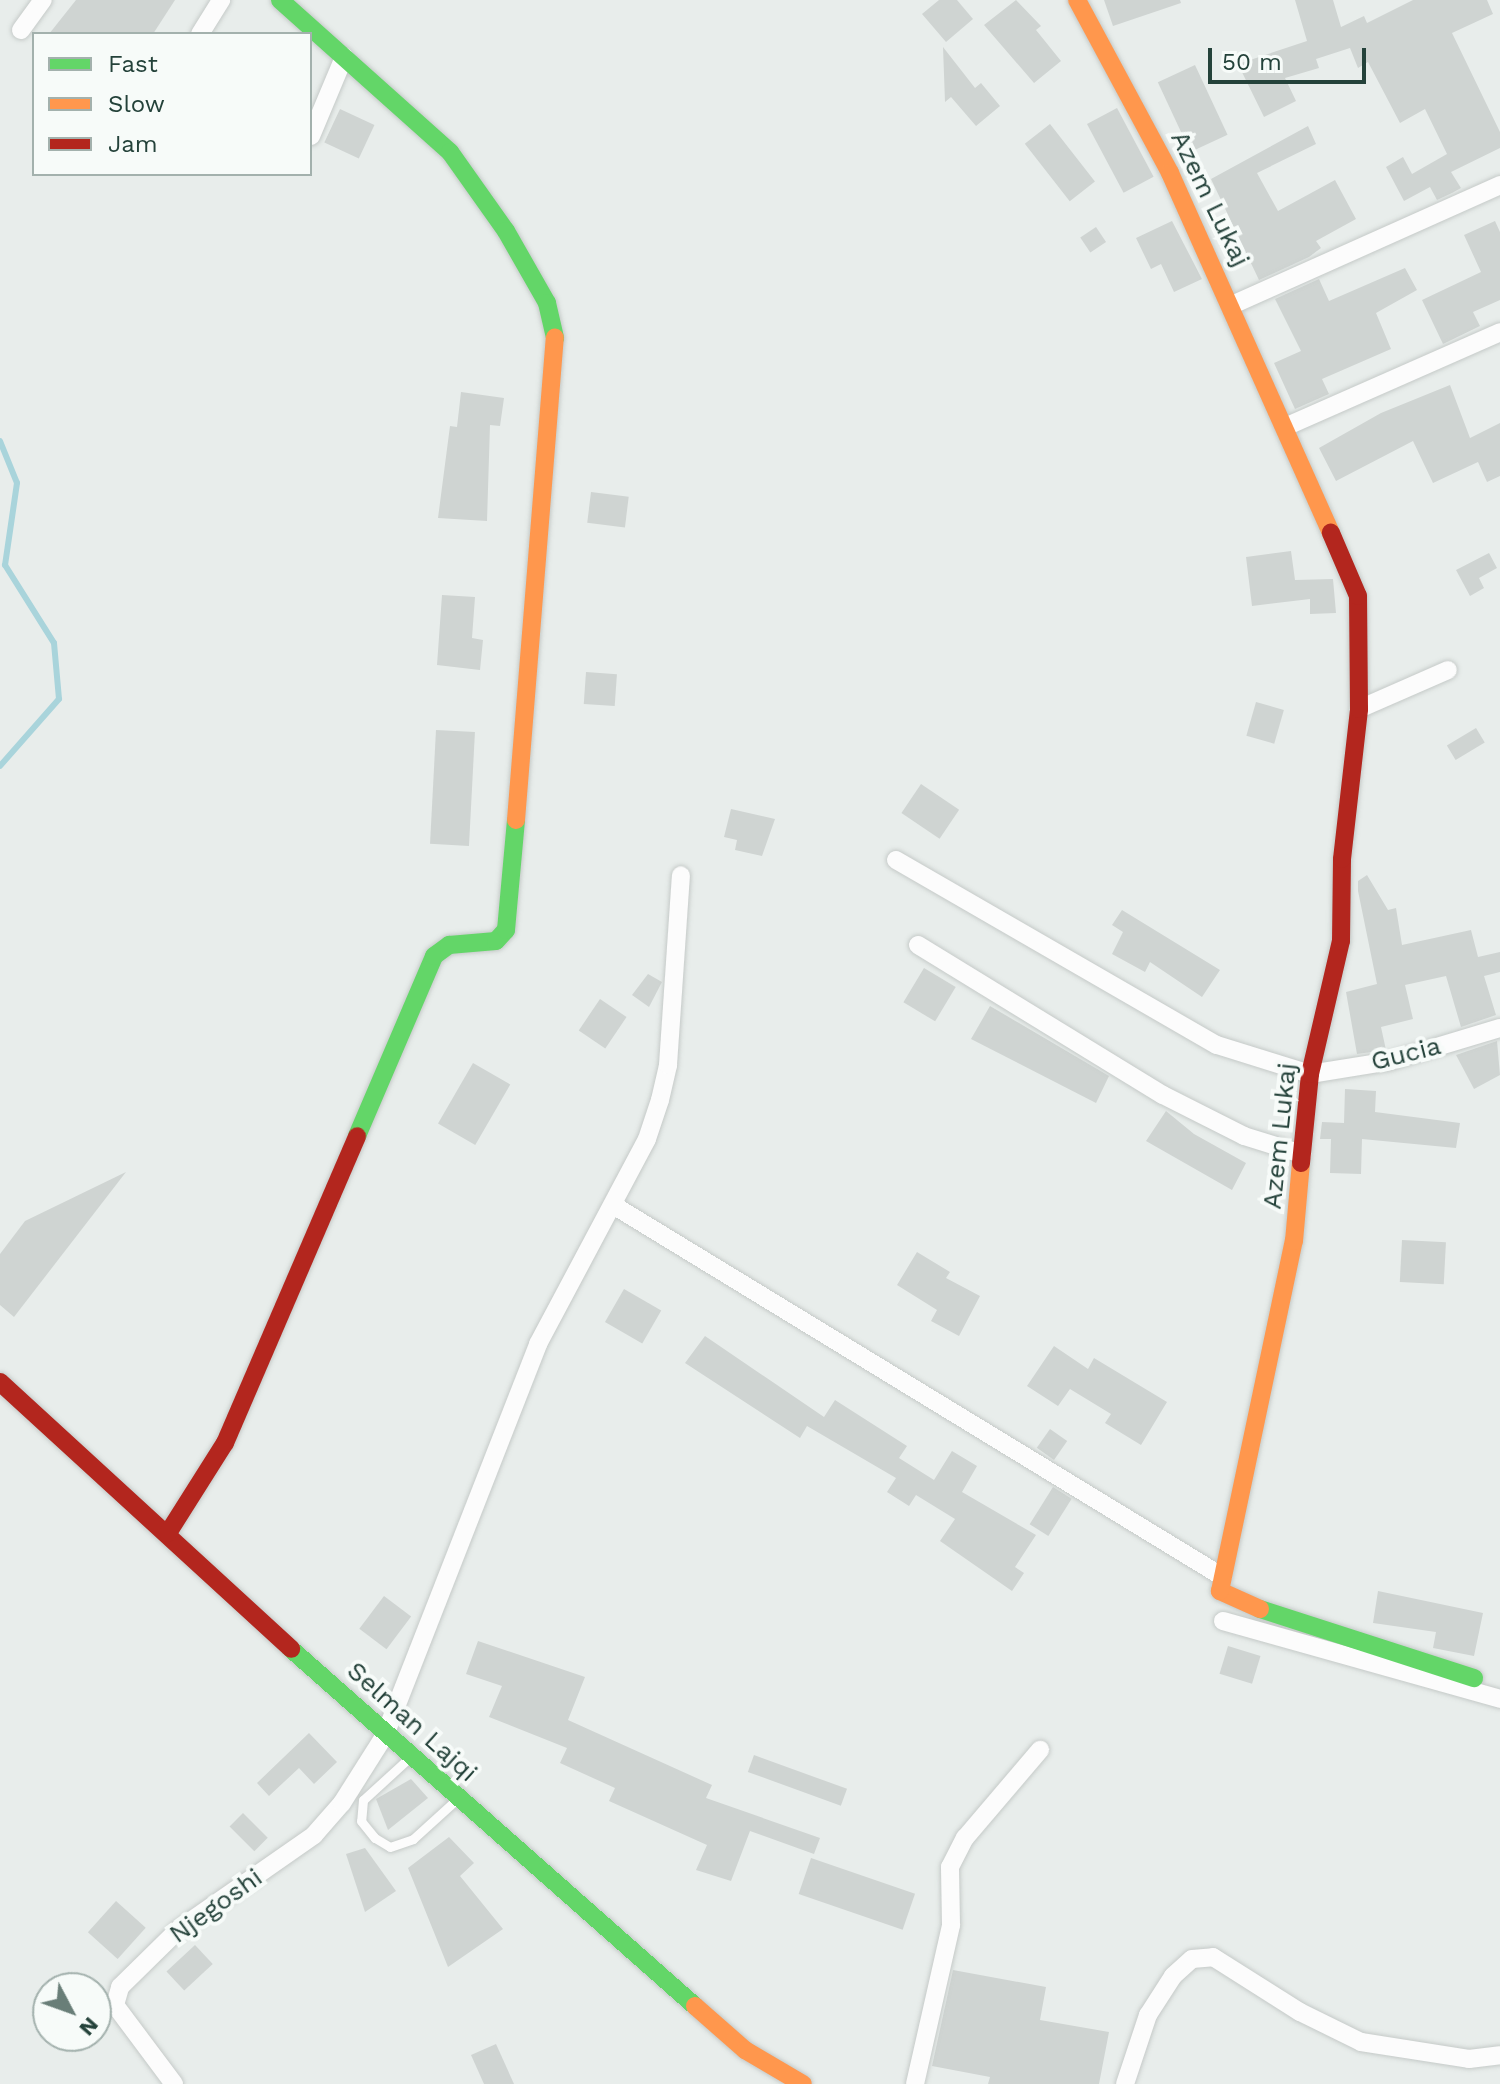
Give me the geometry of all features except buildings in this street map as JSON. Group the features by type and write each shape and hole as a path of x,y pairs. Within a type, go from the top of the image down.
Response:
{"street":[{"path":"21,30 43,0"},
{"path":"201,32 221,0"},
{"path":"168,1533 225,1443 434,956 449,945 496,941 510,918 558,350 547,303 506,231 450,152 280,0"},
{"name":"Azem Lukaj","path":"1077,0 1170,173 1232,305 1358,596 1359,709 1346,804 1341,941 1310,1074 1292,1254 1223,1577"},
{"path":"312,134 344,57"},
{"path":"1232,305 1500,185"},
{"path":"1285,427 1500,332"},
{"path":"1359,709 1448,670"},
{"path":"896,860 1217,1045 1310,1074"},
{"path":"385,1735 538,1344 613,1205 660,1100 681,875"},
{"path":"918,945 1163,1095 1244,1136 1302,1154"},
{"name":"Gucia","path":"1310,1074 1390,1061 1500,1028"},
{"path":"613,1205 1223,1577 1222,1596 1474,1678"},
{"name":"Selman Lajqi","path":"0,1382 385,1735 745,2050 803,2084"},
{"path":"1223,1621 1500,1699"},
{"name":"Njegoshi","path":"174,2084 115,2005 120,1987 178,1930 314,1835 342,1803 385,1735"},
{"path":"915,2084 951,1925 950,1867 972,1829 1040,1750"},
{"path":"1125,2084 1148,2015 1173,1976 1192,1959 1213,1957 1300,2012 1361,2042 1469,2059 1500,2055"}],"lane":[{"path":"410,1757 363,1800 361,1821 375,1838 390,1847 413,1839 458,1797"}],"waterway":[{"path":"0,441 17,483 5,565 54,643 59,699 0,766"}],"traffic: fast":[{"path":"280,0 450,152 506,231 547,303 555,338"},
{"path":"357,1136 434,956 449,945 496,941 506,930 516,820"},
{"path":"1260,1609 1474,1678"},
{"path":"291,1649 695,2006"}],"traffic: slow":[{"path":"1077,0 1170,173 1331,533"},
{"path":"516,820 555,338"},
{"path":"1260,1609 1220,1591 1294,1241 1301,1163"},
{"path":"695,2006 745,2050 803,2084"}],"traffic: jam":[{"path":"1301,1163 1310,1074 1341,941 1342,859 1359,709 1358,596 1331,533"},
{"path":"168,1533 225,1443 357,1136"},
{"path":"0,1382 291,1649"}]}
